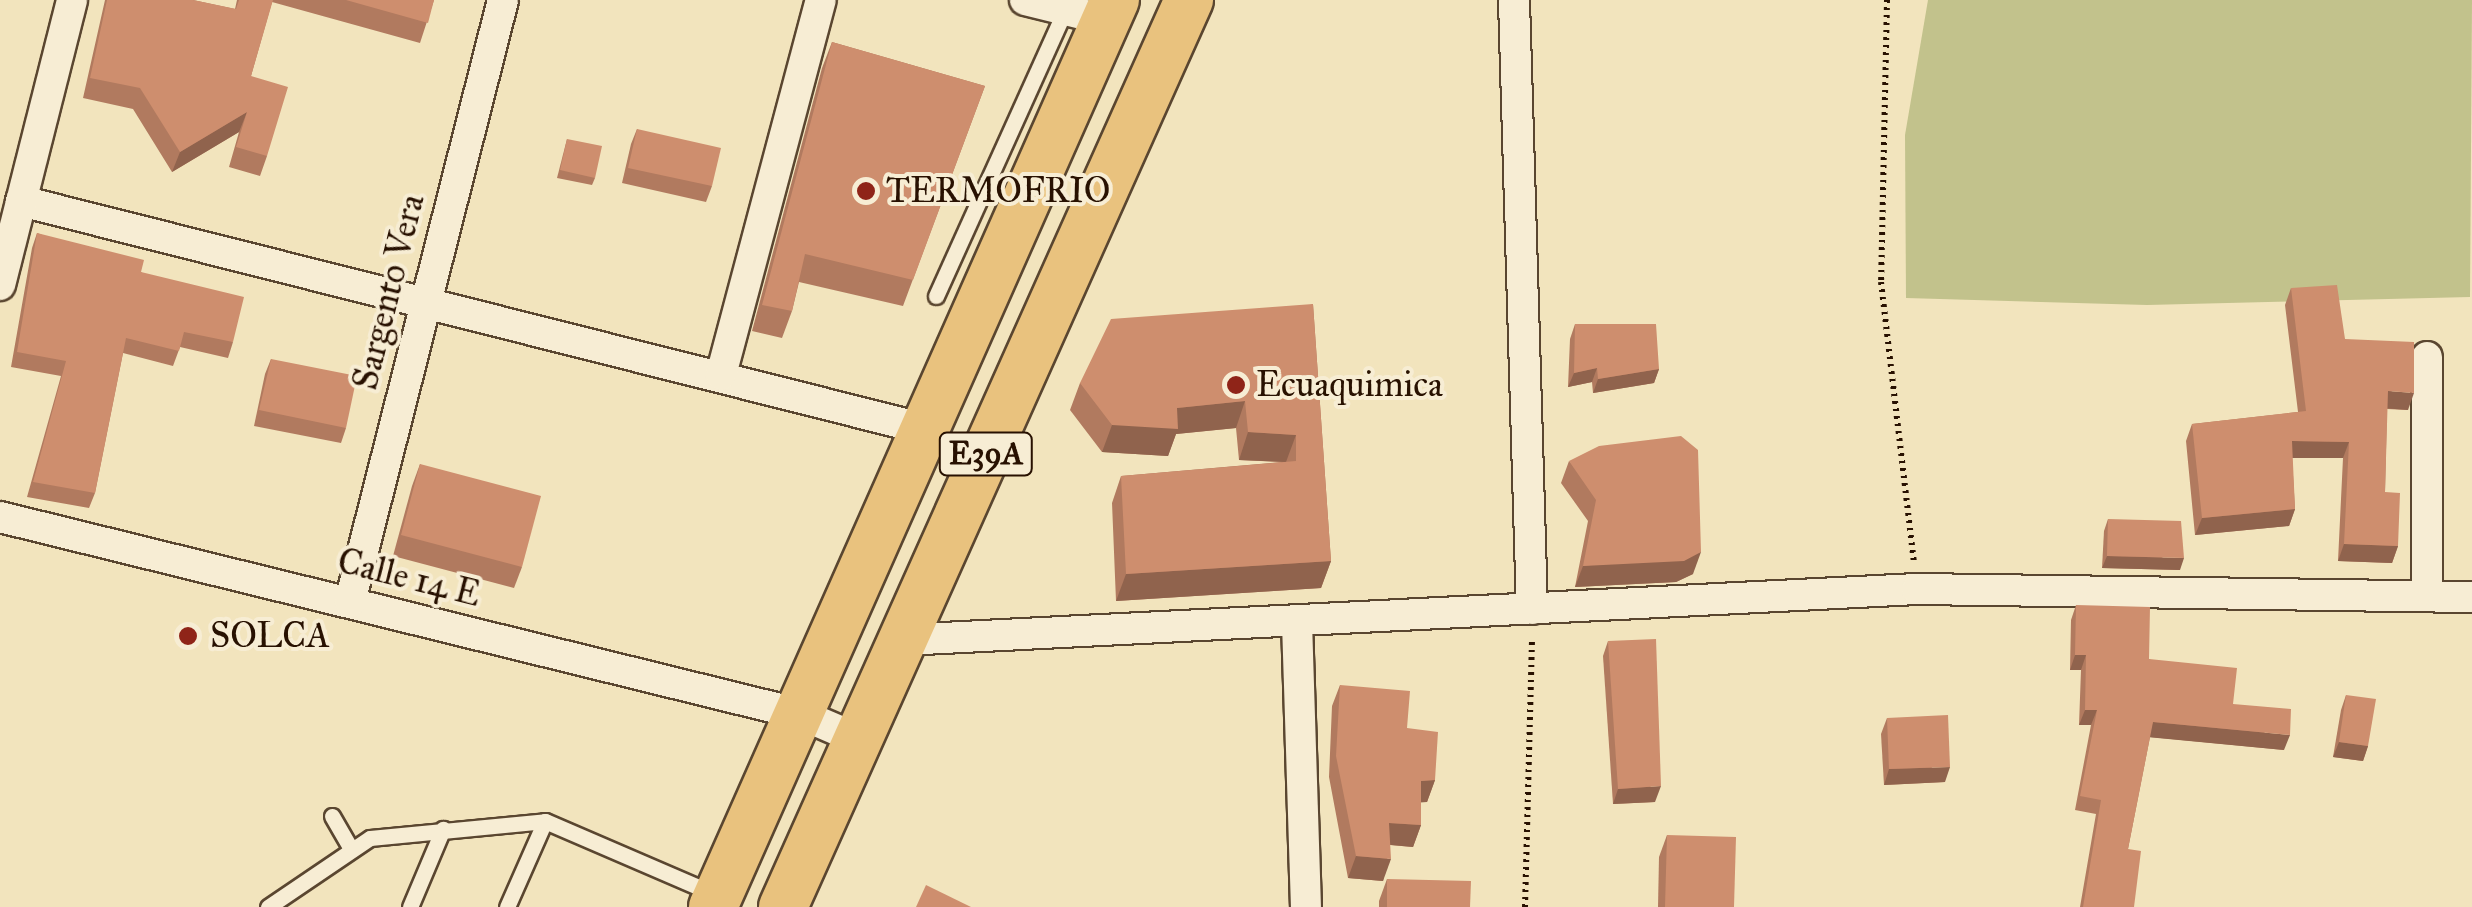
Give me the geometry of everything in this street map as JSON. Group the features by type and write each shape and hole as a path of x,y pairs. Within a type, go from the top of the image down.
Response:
{"main road":[{"name":"E39A","path":"782,907 1189,0"},
{"name":"E39A","path":"716,901 925,429 1089,8"}],"street":[{"path":"0,285 72,0"},
{"name":"Sargento Vera","path":"350,602 502,0"},
{"path":"722,375 820,0"},
{"path":"1025,0 1089,8"},
{"path":"1514,0 1532,610"},
{"path":"21,201 925,429"},
{"path":"2426,594 2427,357"},
{"name":"Calle 14 E","path":"0,517 800,714 858,740"},
{"path":"903,640 1917,589 2472,597"},
{"path":"1297,622 1306,907"}],"lane":[{"path":"936,296 1089,8"},
{"path":"332,816 352,850"},
{"path":"268,907 370,838 545,821 716,901"},
{"path":"507,907 545,821"},
{"path":"410,907 444,830"}],"path":[{"path":"1887,0 1881,282 1917,589"},
{"path":"1525,907 1532,610"}],"green space":[{"path":"1928,0 2472,0 2470,297 2147,305 1906,298 1905,135"}],"building":[{"path":"107,0 193,0 236,9 239,0 273,0 251,76 288,87 267,156 236,147 247,112 180,152 140,88 90,78"},
{"path":"346,0 434,0 428,23"},
{"name":"TERMOFRIO","path":"832,42 985,86 913,280 805,254 792,311 762,305"},
{"path":"637,129 721,148 712,186 628,168"},
{"path":"567,139 602,146 595,178 560,170"},
{"path":"37,233 144,260 141,272 244,297 233,342 184,332 179,351 126,338 95,493 33,482 66,361 17,352"},
{"path":"2337,285 2345,339 2414,342 2414,393 2388,391 2385,492 2400,493 2398,546 2344,544 2349,442 2292,441 2295,509 2202,518 2192,424 2306,411 2291,288"},
{"path":"1313,304 1331,561 1126,574 1121,476 1296,461 1296,435 1248,432 1245,401 1177,408 1178,429 1112,425 1080,383 1111,319"},
{"path":"1575,324 1656,324 1659,369 1598,379 1597,368 1574,373"},
{"path":"271,359 357,376 346,428 259,410"},
{"path":"1681,436 1698,450 1701,552 1684,561 1583,566 1596,500 1569,461 1599,446"},
{"path":"420,464 541,496 522,567 401,535"},
{"path":"2108,519 2181,521 2184,558 2107,556"},
{"path":"2076,605 2150,607 2149,659 2237,668 2233,704 2291,709 2290,735 2153,722 2128,849 2141,851 2134,907 2083,907 2101,800 2080,796 2097,710 2085,710 2086,655 2075,655"},
{"path":"1656,639 1661,786 1618,789 1608,641"},
{"path":"1340,685 1410,691 1407,728 1438,732 1435,780 1421,781 1421,825 1389,823 1391,859 1356,856 1336,756"},
{"path":"2346,695 2376,699 2368,746 2339,742"},
{"path":"1948,715 1950,767 1889,769 1887,718"},
{"path":"1667,835 1736,837 1734,907 1665,907"},
{"path":"1387,879 1471,881 1470,907 1387,907"},
{"path":"926,885 971,907 916,907"}],"place":[{"name":"TERMOFRIO","path":"866,191"},
{"name":"Ecuaquimica","path":"1236,385"},
{"name":"SOLCA","path":"188,636"}]}
